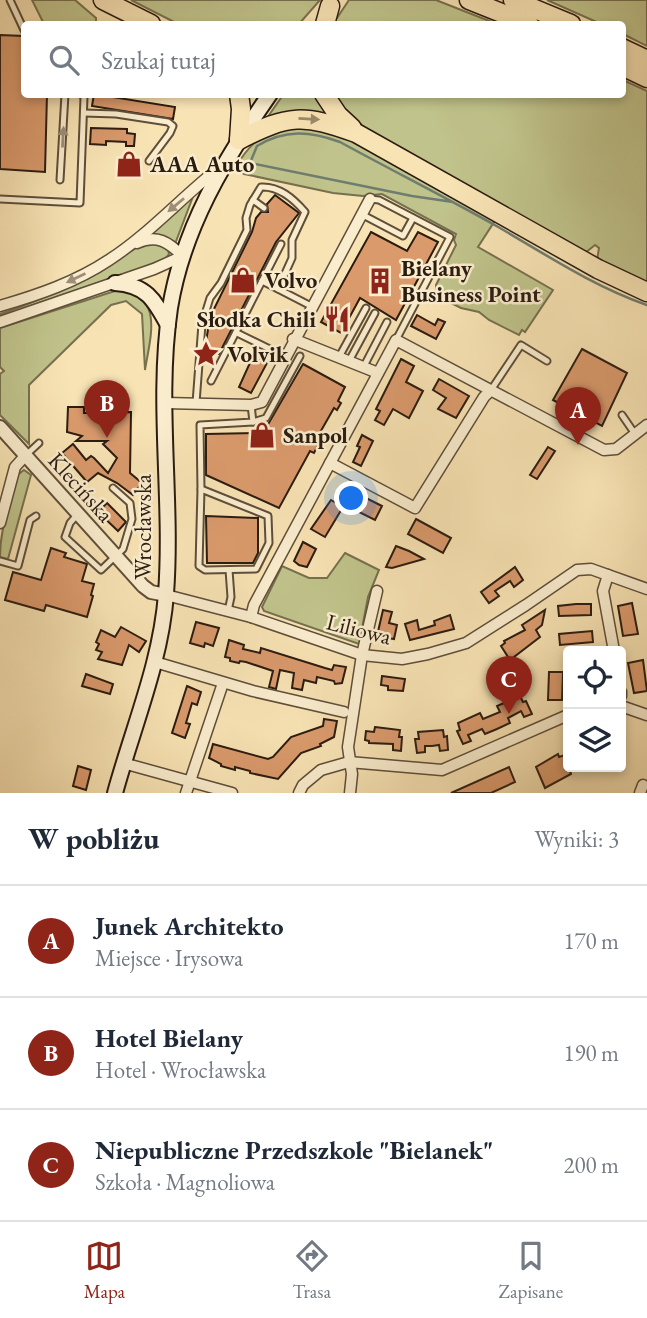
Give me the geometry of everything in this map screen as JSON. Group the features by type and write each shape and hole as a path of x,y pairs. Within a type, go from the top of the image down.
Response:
{"highway":[{"path":"103,0 116,4 146,21"},
{"path":"469,0 522,21"},
{"path":"513,0 563,21"},
{"path":"326,21 330,6"},
{"path":"626,50 647,60"},
{"path":"626,68 647,78"},
{"path":"240,98 239,140 275,124 303,118 329,122 356,133 598,269 647,292"},
{"path":"327,98 338,115 356,133"}],"main road":[{"name":"Wrocławska","path":"115,793 162,634 166,595 165,403 168,325 183,256 198,215 226,162 267,98"},
{"path":"115,282 138,286 146,292 168,325"}],"street":[{"path":"0,306 74,279 127,247 226,162"},
{"path":"165,403 251,405 262,402 293,339 370,199"},
{"path":"0,322 183,256 167,242 152,238 127,247"},
{"path":"293,339 378,373"},
{"path":"251,617 264,586 396,340 604,450 616,449 647,425"},
{"path":"330,463 415,508 491,390"},
{"name":"Klecińska","path":"0,428 151,592 166,595"},
{"path":"0,523 15,467 25,456"},
{"name":"Liliowa","path":"166,595 251,617 362,655 415,658 466,643 577,570 592,569 647,589"},
{"path":"608,575 603,591 613,646"},
{"path":"350,793 352,774 348,747 362,655 377,592"},
{"path":"155,662 223,683 344,712"},
{"path":"186,793 223,683"},
{"path":"626,708 647,715"},
{"path":"299,793 303,785 321,771 349,762 442,771 563,717"},
{"path":"123,763 232,793"}],"lane":[{"path":"10,0 21,24"},
{"path":"60,180 65,98"},
{"path":"0,199 80,203 84,98"},
{"path":"84,113 116,114 173,125 149,161"},
{"path":"196,403 202,324 210,298 221,283 247,230 246,218 261,187 282,191 305,212 292,240 292,258 278,289"},
{"path":"370,199 379,200 450,237 396,340"},
{"path":"253,200 264,208"},
{"path":"361,214 403,236 413,218"},
{"path":"211,381 281,244"},
{"path":"262,281 311,306"},
{"path":"344,359 366,308"},
{"path":"344,359 375,313"},
{"path":"364,366 387,323"},
{"path":"237,332 278,353"},
{"path":"491,390 521,345 547,361"},
{"path":"201,489 268,516 269,543 256,569 205,570 199,566 200,425 253,422 266,418 300,356"},
{"path":"251,405 253,422"},
{"path":"622,415 635,434"},
{"path":"25,456 39,443"},
{"path":"78,514 70,523 65,537 101,570 123,549 130,530 130,503 113,488"},
{"path":"0,561 18,566 30,520 36,516"},
{"path":"228,611 231,597 229,570"}],"green space":[{"path":"32,0 75,0 96,18 96,21 42,21"},
{"path":"131,0 320,0 302,21 172,21"},
{"path":"349,0 436,0 489,21 335,21"},
{"path":"547,0 647,0 647,46 626,36 626,21 594,21"},
{"path":"626,81 647,91 647,285 597,260 599,248 595,245 585,253 347,118 332,98 626,98"},
{"path":"281,98 323,98 336,119 267,118"},
{"path":"282,126 335,130 496,219 478,247 553,290 525,332 522,330 519,335 479,312 461,308 437,296 436,285 456,245 456,234 382,194 363,196 333,193 244,174 235,168 254,143"},
{"path":"194,194 175,244 154,234 154,232"},
{"path":"143,244 158,244 168,249 169,254 165,259 141,268 0,316 74,283"},
{"path":"118,290 133,293 143,300 149,309 151,332 145,370 142,314 126,301 111,305 29,385 29,444 0,415 0,374 4,371 0,367 0,328"},
{"path":"24,470 31,475 8,559 0,557 2,535 16,476"},
{"path":"345,553 379,570 368,597 359,644 264,611 262,607 282,566 309,578 327,578"}],"building":[{"path":"0,35 21,36 21,98 47,98 45,172 0,169"},
{"path":"93,98 119,98 175,107 173,119 92,106"},
{"path":"91,128 127,129 127,133 135,134 134,146 126,146 126,142 106,141 106,145 90,144"},
{"name":"Volvo","path":"275,195 299,213 276,242 219,354 205,348 210,317 252,232 256,218 261,212 268,212 267,204"},
{"name":"Bielany Business Point","path":"371,232 407,251 418,232 438,242 396,320 360,298 341,333 321,322"},
{"path":"417,315 435,325 438,319 445,322 436,339 411,326"},
{"path":"582,349 627,373 602,426 553,400"},
{"path":"253,356 267,363 251,393 239,387"},
{"path":"401,359 414,366 406,382 423,391 409,418 393,409 384,425 375,420 380,411 376,409"},
{"name":"Sanpol","path":"303,364 345,387 338,401 341,403 337,410 334,408 314,443 318,445 314,453 310,451 279,508 206,475 206,434 263,433"},
{"path":"439,379 469,396 456,418 438,409 446,398 433,390"},
{"path":"68,407 84,407 84,413 131,412 130,473 142,483 133,495 98,473 87,482 62,453 73,444 86,460 91,456 108,473 117,458 103,444 107,441 76,441 82,436 67,432"},
{"path":"362,435 373,441 361,466 353,462"},
{"path":"548,447 555,451 537,479 530,475"},
{"path":"364,497 382,506 375,520 357,511"},
{"path":"331,500 343,507 325,537 311,529"},
{"path":"107,503 126,522 118,531 98,512"},
{"path":"206,516 258,518 258,553 253,563 207,563"},
{"path":"416,519 451,538 443,553 408,534"},
{"path":"303,542 316,549 307,567 294,561"},
{"path":"396,546 424,559 392,568 386,567"},
{"path":"51,548 66,553 64,557 87,564 82,581 94,584 87,617 46,605 44,611 5,600 13,572 41,580"},
{"path":"515,567 523,580 514,587 510,581 495,591 499,596 489,603 481,592"},
{"path":"632,603 638,634 623,636 618,606"},
{"path":"591,604 591,615 559,616 558,606"},
{"path":"383,610 392,612 389,623 397,625 394,639 377,636"},
{"path":"545,610 542,625 536,630 540,637 510,660 501,646 504,641 525,630 522,625"},
{"path":"450,615 454,629 410,640 405,624 417,620 419,630 435,625 434,621"},
{"path":"196,622 219,628 213,646 205,643 204,647 190,643"},
{"path":"121,627 146,641 139,652 129,645 122,665 98,659 102,652 96,650 99,644 96,642 101,630 115,637"},
{"path":"592,631 593,642 560,645 559,634"},
{"path":"229,640 244,645 243,649 260,653 261,648 332,670 334,665 346,667 342,683 335,684 334,681 317,677 316,683 304,680 302,690 292,688 294,673 280,670 276,689 269,687 273,671 246,662 230,661 230,658 225,657"},
{"path":"643,660 647,691 634,693 628,663"},
{"path":"549,672 563,672 562,700 548,700"},
{"path":"86,674 113,684 110,694 82,686"},
{"path":"382,676 405,679 403,691 388,690 388,686 381,685"},
{"path":"187,686 201,692 197,705 192,703 186,723 190,724 185,738 172,733"},
{"path":"520,696 523,702 526,701 532,714 524,717 521,711 508,718 510,723 497,729 485,734 482,729 468,735 471,741 463,744 457,731 460,730 458,723 480,713 483,719 500,712 497,706"},
{"path":"324,719 337,721 334,737 320,744 321,746 301,753 278,779 235,767 235,770 221,766 209,758 213,744 268,759 291,737 323,726"},
{"path":"375,727 400,730 401,751 393,750 393,744 369,743 365,740 366,731 374,732"},
{"path":"443,730 444,737 447,736 448,750 440,751 439,745 425,746 425,752 417,753 415,739 419,739 418,732"},
{"path":"558,754 559,757 563,756 563,772 571,774 545,788 536,767"},
{"path":"78,766 91,770 86,790 73,786"},
{"path":"509,767 515,782 491,793 451,793"}],"waterway":[{"path":"453,202 412,196 250,163 257,146 288,134 308,134 340,142 440,195 460,206 480,217 590,280 647,305"}],"place":[{"name":"AAA Auto","path":"129,164"},
{"name":"Volvo","path":"243,280"},
{"name":"Bielany Business Point","path":"380,281"},
{"name":"Słodka Chili","path":"337,319"},
{"name":"Volvik","path":"206,354"},
{"name":"Sanpol","path":"262,435"},
{"name":"Hotel Bielany","path":"107,438"},
{"name":"Junek Architekto","path":"578,445"},
{"name":"Niepubliczne Przedszkole \"Bielanek\"","path":"509,714"}]}
